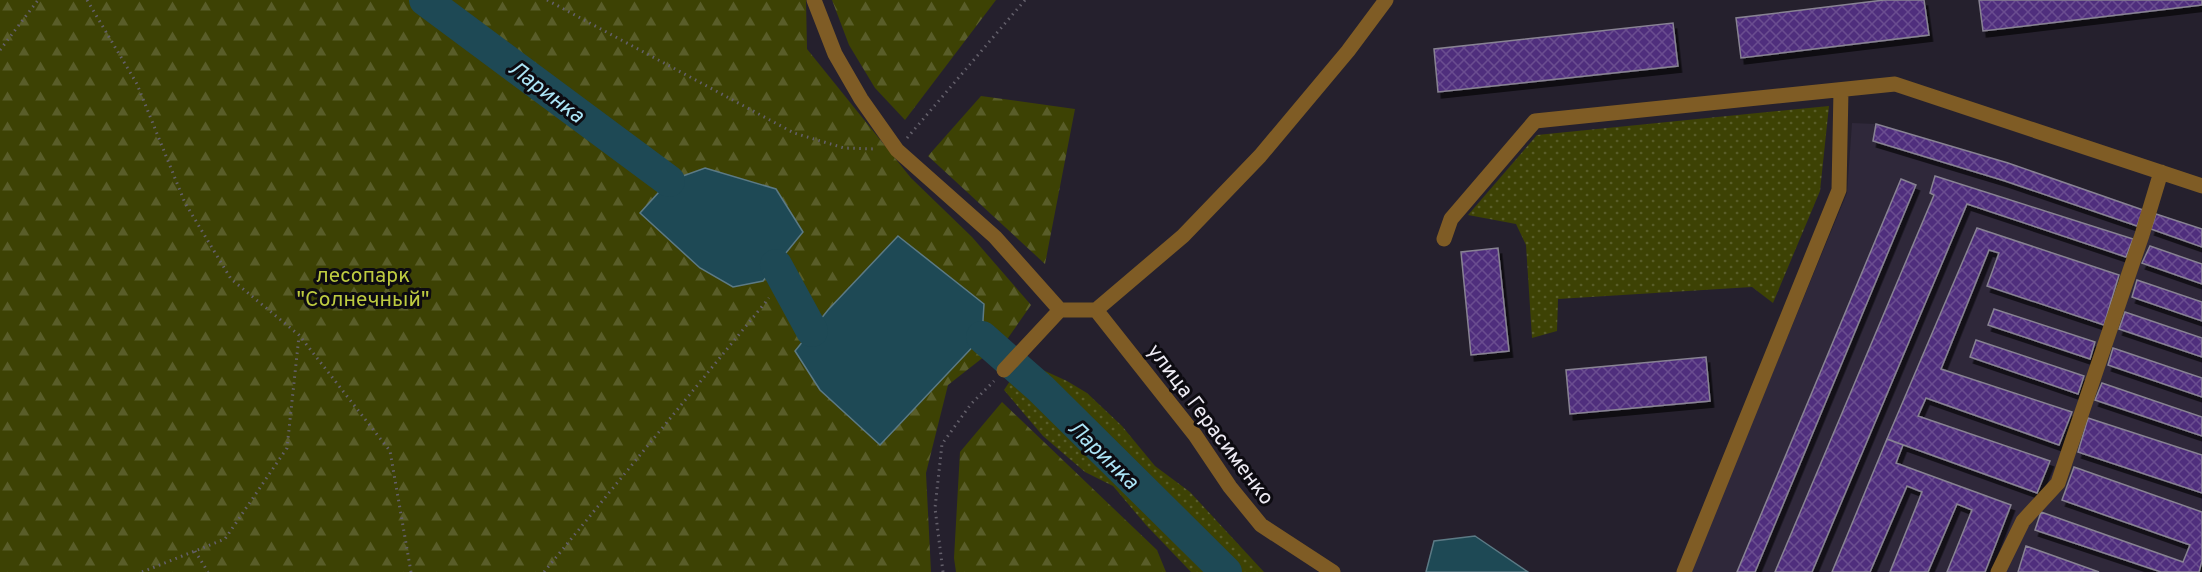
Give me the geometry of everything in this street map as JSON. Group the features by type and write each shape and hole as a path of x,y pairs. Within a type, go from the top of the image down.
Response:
{"lane":[{"path":"814,0 835,54 861,99 897,150 995,237 1060,310"},
{"path":"1009,364 1060,310 1096,310 1183,236 1260,156 1348,51 1386,0"},
{"path":"1444,239 1451,219 1535,121 1895,84 2202,186"},
{"path":"1683,572 1839,190 1841,90"},
{"path":"1998,572 2023,521 2058,483 2161,172"},
{"name":"улица Герасименко","path":"1096,310 1195,435 1230,487 1261,525 1333,572"}],"path":[{"path":"0,50 38,0"},
{"path":"87,0 136,84 185,203 231,279 299,335 390,452 411,572"},
{"path":"547,0 794,133 844,148 897,150 1025,0"},
{"path":"544,572 769,298"},
{"path":"142,572 225,539 287,448 299,335"},
{"path":"943,572 935,508 942,444 971,404 1009,364"},
{"path":"195,551 208,572"}],"shaded area":[{"path":"1852,123 1876,124 2008,163 2202,229 2202,561 2199,572 1690,572 1847,193"}],"green space":[{"name":"лесопарк \"Солнечный\"","path":"0,0 806,0 807,49 911,178 972,237 1031,305 1008,338 948,385 926,473 931,572 0,572","holes":["705,168 803,232 763,280 640,213 669,181","898,237 983,304 796,350 828,310"]},
{"path":"832,0 996,0 905,120 875,88 849,45"},
{"path":"981,96 1075,109 1045,264 928,156"},
{"path":"1829,106 1820,191 1773,303 1752,287 1558,299 1557,331 1532,338 1526,245 1516,224 1468,215 1537,135"},
{"path":"1034,366 1087,393 1122,426 1155,466 1190,492 1264,572 1191,572 1113,486 1085,472 1043,436 1004,390 1023,367"},
{"path":"1002,402 1157,550 1166,572 956,572 954,558 960,452"}],"water":[{"path":"705,168 776,189 803,232 763,281 733,287 700,268 640,213 669,181"},
{"path":"898,236 984,304 982,337 880,445 820,390 795,351 828,310"},
{"path":"1475,536 1528,572 1426,572 1434,541"}],"building":[{"path":"1884,0 1924,0 1929,35 1741,58 1736,18"},
{"path":"1979,0 2202,0 2202,5 1983,31"},
{"path":"1673,23 1678,66 1438,92 1434,49"},
{"path":"1876,124 2008,163 2143,210 2137,226 2005,181 1873,141"},
{"path":"1935,176 2133,239 2126,257 1967,204 1812,572 1775,572 1934,195 1930,193"},
{"path":"1901,179 1916,185 1755,572 1737,572"},
{"path":"2156,214 2202,229 2202,247 2151,229"},
{"path":"1977,228 2119,275 2104,325 1987,286 1999,253 1989,250 1941,369 2072,412 2059,445 1926,398 1918,416 2050,461 2037,493 1887,439"},
{"path":"2150,246 2202,264 2202,284 2142,263"},
{"path":"1498,248 1509,351 1471,355 1461,252"},
{"path":"2137,280 2202,302 2202,321 2132,297"},
{"path":"1994,309 2095,342 2090,359 1988,325"},
{"path":"2125,312 2202,338 2202,357 2119,329"},
{"path":"1976,340 2084,376 2078,394 1970,357"},
{"path":"2113,348 2202,378 2202,397 2108,365"},
{"path":"1706,357 1710,401 1570,414 1566,370"},
{"path":"2102,383 2202,417 2202,436 2095,400"},
{"path":"2088,418 2202,455 2202,493 2078,452"},
{"path":"1887,439 1903,445 1896,463 2011,505 1985,572 1947,572 1972,510 1957,504 1928,572 1890,572 1922,492 1907,486 1870,572 1832,572"},
{"path":"2074,467 2202,512 2202,561 2199,572 2161,572 2035,530 2041,512 2183,562 2190,545 2062,500"},
{"path":"2026,546 2099,572 2018,572"}],"waterway":[{"name":"Ларинка","path":"425,0 669,181"},
{"name":"Ларинка","path":"776,265 812,331"},
{"name":"Ларинка","path":"982,337 1041,389 1226,572"}]}
